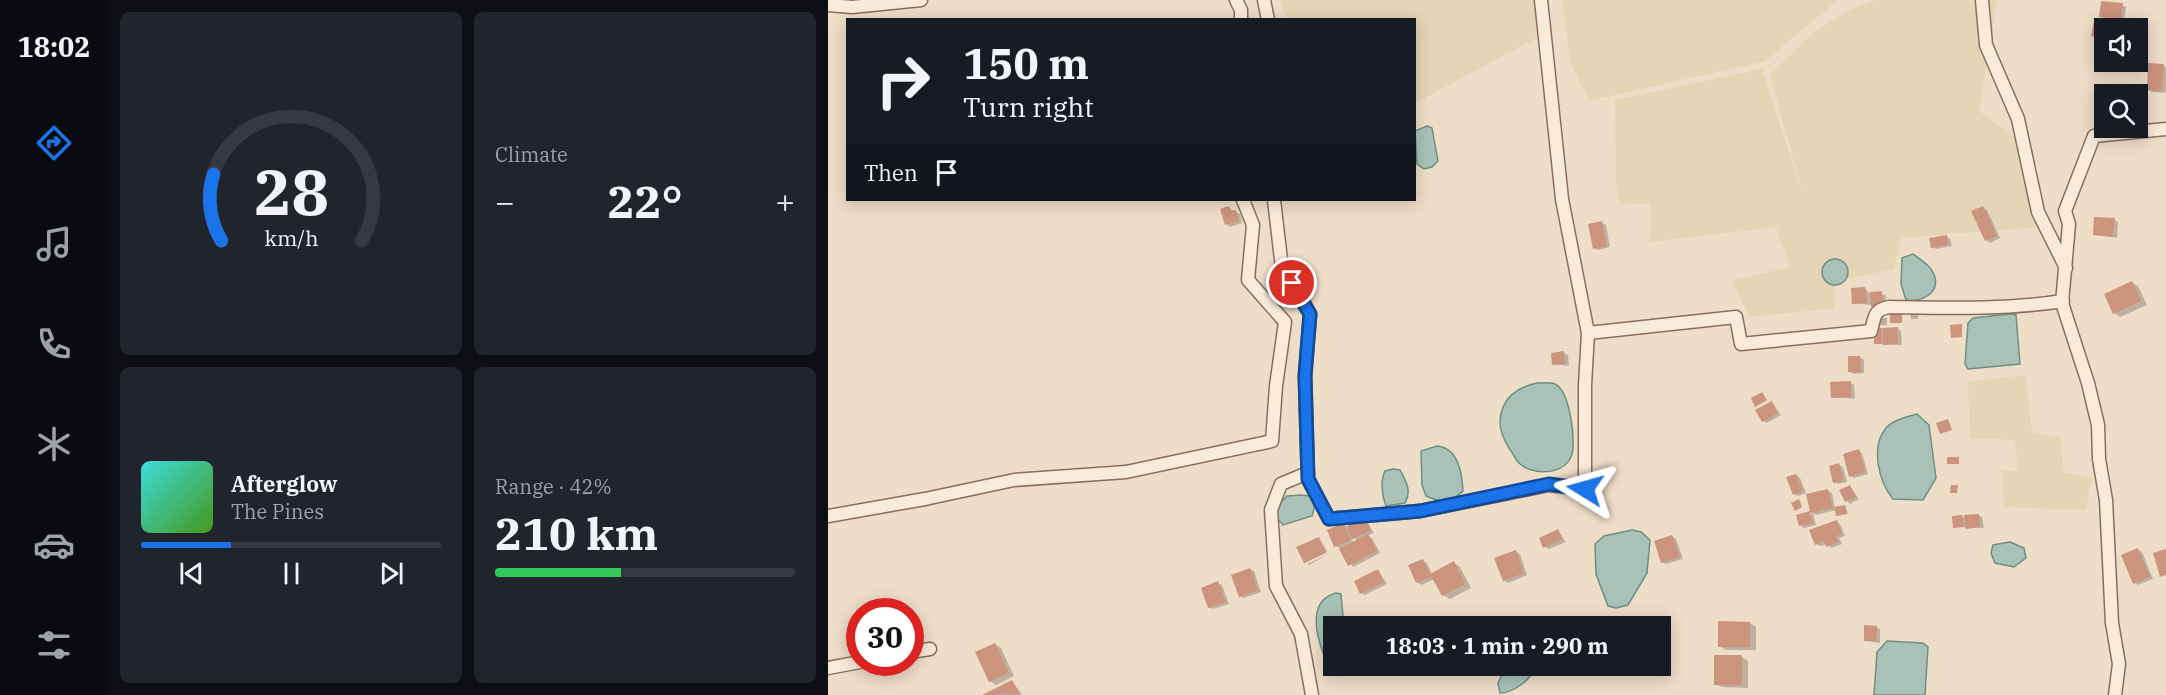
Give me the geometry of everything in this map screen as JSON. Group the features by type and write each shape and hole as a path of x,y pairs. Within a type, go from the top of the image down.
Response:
{"street":[{"path":"828,5 852,7 921,0"},
{"path":"1236,0 1242,18"},
{"path":"1264,0 1268,18"},
{"path":"1312,695 1301,634 1276,586 1270,510 1281,484 1305,474 1329,519 1420,511 1549,484 1585,489 1585,385 1588,333 1562,199 1541,0"},
{"path":"1982,0 1986,45 2018,119 2038,212 2066,270"},
{"path":"2115,695 2119,664 2112,623 2106,500 2099,459 2098,425 2088,383 2062,301 2069,224 2065,211 2094,136 2166,129"},
{"path":"828,516 1014,480 1126,472 1272,441 1276,386 1285,322 1248,280 1253,225 1243,201"},
{"path":"1274,201 1282,268 1310,314 1305,376 1308,479"},
{"path":"1588,333 1736,317 1741,344 1871,331 1874,314 1879,309 1889,307 1987,309 2062,301"},
{"path":"924,650 930,649"},
{"path":"828,668 846,665"}],"shaded area":[{"path":"1279,0 1536,0 1540,36 1416,102 1416,18 1288,18"},
{"path":"1562,0 1837,0 1765,61 1589,101 1570,62"},
{"path":"1875,0 1997,0 1979,111 2034,151 2041,227 1901,238 1894,269 1835,281 1835,308 1749,317 1732,281 1790,267 1776,227 1650,242 1651,204 1619,203 1616,181 1615,100 1762,69 1803,195 1770,75 1813,33 1848,11"},
{"path":"1427,126 1432,128 1438,161 1432,167 1424,169 1417,164 1416,131"},
{"path":"1913,254 1932,270 1935,284 1934,289 1927,296 1917,300 1906,300 1901,284 1902,258"},
{"path":"1835,259 1844,263 1848,272 1844,281 1835,285 1826,281 1822,272 1826,263"},
{"path":"2016,315 2020,364 1968,369 1965,364 1968,323 1973,318"},
{"path":"2025,375 2032,432 2060,438 2064,473 2092,478 2086,510 2004,507 2002,471 2018,471 2015,440 1970,438 1968,382"},
{"path":"1537,383 1553,383 1560,389 1565,397 1573,430 1571,457 1561,467 1547,472 1531,470 1519,463 1503,437 1501,426 1503,407 1508,399 1525,387"},
{"path":"1917,414 1929,425 1936,478 1923,500 1893,499 1880,474 1878,445 1889,425"},
{"path":"1437,446 1450,451 1454,456 1461,476 1463,491 1446,501 1426,496 1422,485 1421,451"},
{"path":"1400,470 1406,482 1408,494 1405,503 1386,506 1382,479 1385,471"},
{"path":"1287,496 1310,496 1312,499 1314,511 1312,516 1283,525 1277,518 1277,506"},
{"path":"1632,530 1641,532 1650,540 1647,573 1628,605 1616,608 1608,606 1596,574 1595,544 1604,536"},
{"path":"2010,542 2024,548 2026,558 2014,567 1995,563 1991,553 1993,545"},
{"path":"1336,593 1341,594 1343,616 1323,616 1323,653 1316,617 1321,602"},
{"path":"1887,641 1923,643 1928,647 1925,695 1874,695 1877,652"},
{"path":"1501,676 1530,676 1520,686 1510,691 1500,693 1498,683"}],"building":[{"path":"2101,1 2123,3 2121,18 2099,17"},
{"path":"2094,21 2094,36 2091,36"},
{"path":"2148,63 2164,64 2162,91 2148,90"},
{"path":"1229,206 1231,211 1236,210 1239,221 1225,225 1220,209"},
{"path":"1983,206 1997,236 1985,241 1971,211"},
{"path":"2094,217 2115,218 2113,237 2093,235"},
{"path":"1602,221 1607,246 1593,249 1588,224"},
{"path":"1947,235 1948,245 1931,248 1929,238"},
{"path":"2132,281 2141,301 2113,314 2104,294"},
{"path":"1865,287 1867,303 1852,304 1851,288"},
{"path":"1882,291 1883,306 1871,307 1870,292"},
{"path":"1890,314 1902,314 1902,323 1890,323"},
{"path":"1962,324 1962,337 1951,338 1950,325"},
{"path":"1898,327 1898,344 1883,345 1883,328"},
{"path":"1874,328 1882,328 1882,344 1874,344"},
{"path":"1564,351 1565,364 1552,365 1551,353"},
{"path":"1848,356 1860,356 1861,372 1848,372"},
{"path":"1851,381 1851,397 1831,398 1830,382"},
{"path":"1762,392 1767,400 1755,407 1751,398"},
{"path":"1772,401 1778,413 1762,422 1755,410"},
{"path":"1948,419 1952,430 1940,434 1936,423"},
{"path":"1859,449 1865,472 1849,477 1843,454"},
{"path":"1947,457 1959,457 1959,464 1947,464"},
{"path":"1839,463 1844,481 1833,483 1829,466"},
{"path":"1796,474 1803,491 1793,495 1786,477"},
{"path":"1850,485 1856,497 1845,502 1839,490"},
{"path":"1951,485 1958,485 1957,493 1950,493"},
{"path":"1828,489 1833,508 1810,513 1813,523 1799,526 1796,515 1810,511 1806,494"},
{"path":"1799,499 1802,507 1795,511 1791,503"},
{"path":"1845,505 1847,513 1836,516 1834,507"},
{"path":"1979,514 1980,527 1966,529 1964,515"},
{"path":"1962,515 1964,527 1953,528 1952,516"},
{"path":"1366,518 1371,531 1352,539 1347,526"},
{"path":"1837,520 1842,534 1836,536 1839,542 1826,547 1824,541 1815,545 1809,530"},
{"path":"1343,523 1351,540 1334,547 1327,530"},
{"path":"1558,529 1563,539 1543,548 1539,538"},
{"path":"1368,534 1377,551 1348,566 1339,549"},
{"path":"1672,535 1680,557 1661,563 1654,541"},
{"path":"1319,537 1326,553 1304,563 1296,547"},
{"path":"2138,548 2150,577 2133,584 2121,555"},
{"path":"2166,549 2166,575 2160,577 2153,553"},
{"path":"1516,550 1524,573 1503,581 1494,558"},
{"path":"1423,559 1431,577 1416,583 1408,565"},
{"path":"1454,561 1465,584 1442,596 1430,574"},
{"path":"1250,568 1258,590 1239,597 1231,575"},
{"path":"1378,569 1384,582 1360,594 1354,581"},
{"path":"1218,581 1226,602 1208,608 1201,588"},
{"path":"1718,621 1750,622 1750,647 1718,647"},
{"path":"1864,625 1877,626 1876,641 1864,641"},
{"path":"995,643 1009,673 989,682 975,652"},
{"path":"1714,655 1742,655 1742,685 1714,685"},
{"path":"1012,680 1020,694 982,695"}],"route":[{"path":"1292,283 1310,314 1305,376 1308,479 1329,519 1420,511 1549,484 1585,489"}]}
